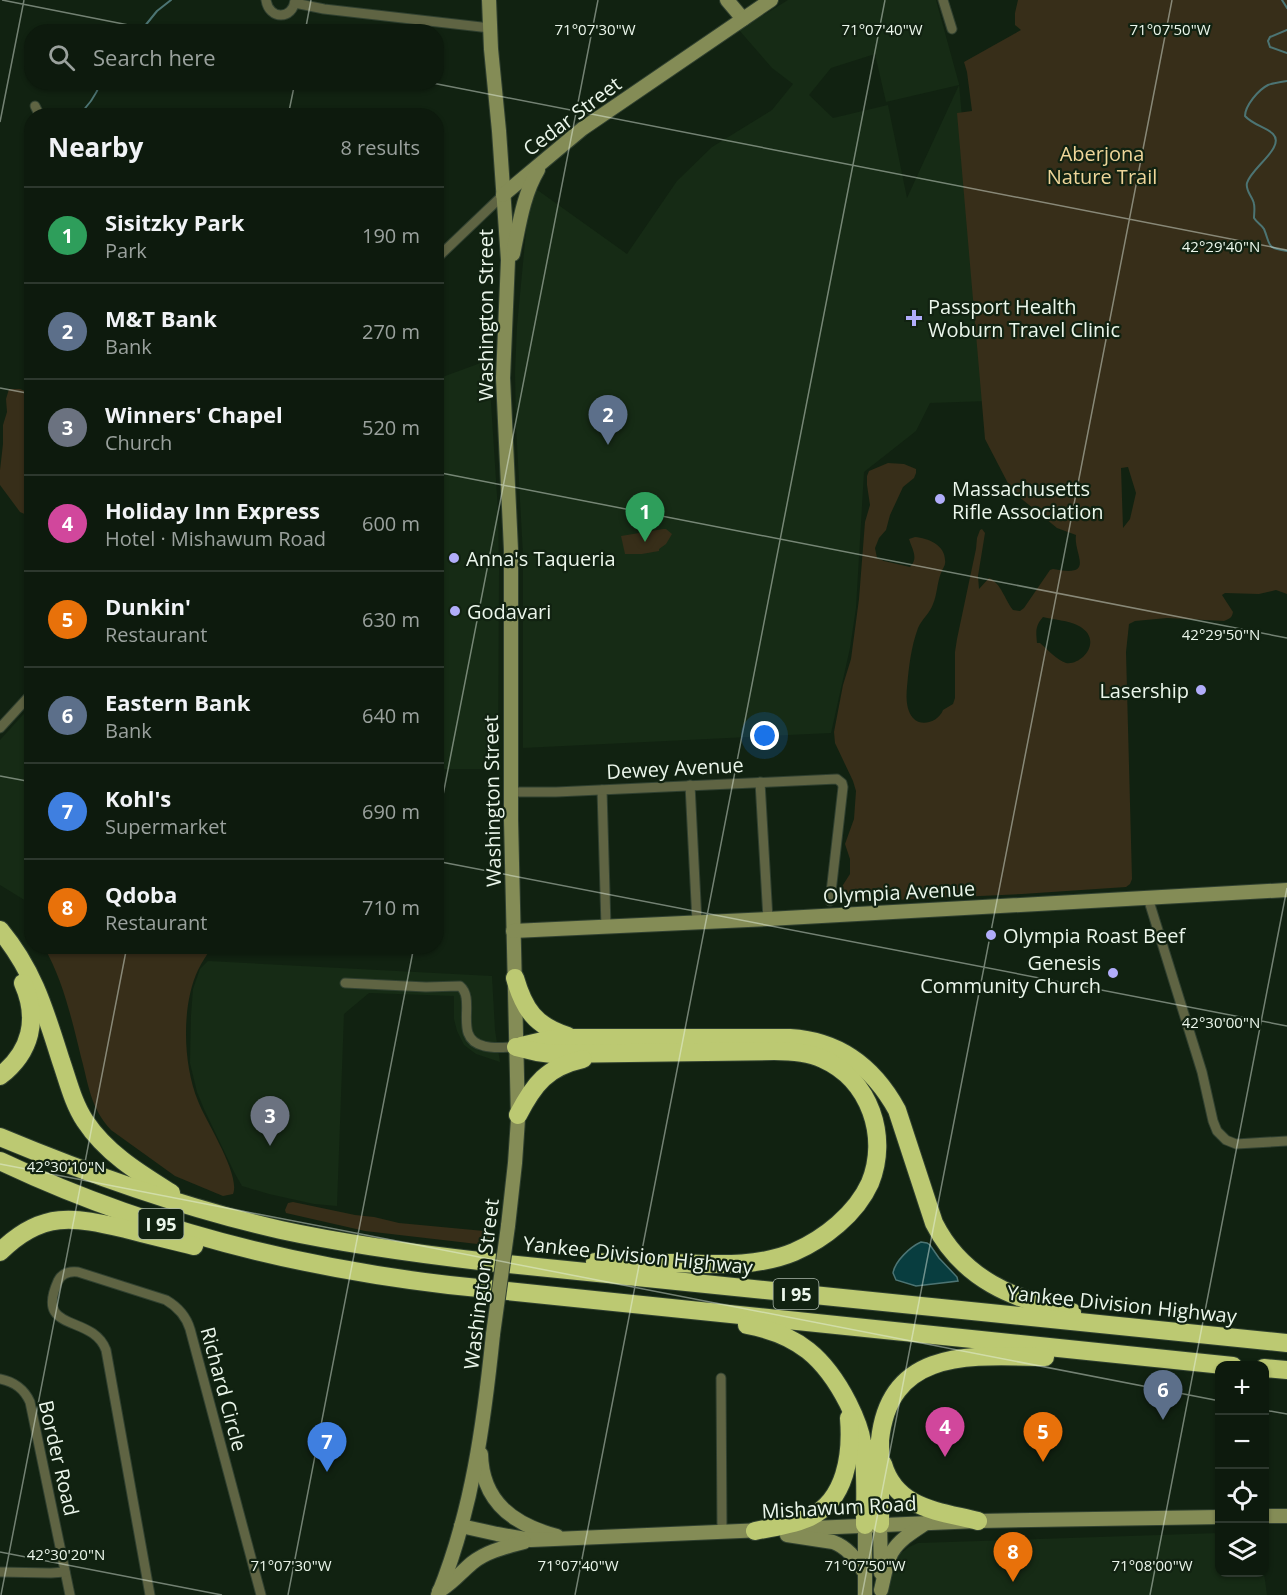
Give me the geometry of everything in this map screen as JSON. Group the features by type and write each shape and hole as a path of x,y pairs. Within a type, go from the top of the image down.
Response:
{"highway":[{"path":"0,930 22,960 35,985 72,1094 85,1122 121,1160 193,1207"},
{"path":"0,946 24,986 32,1018 24,1049 0,1076"},
{"path":"515,978 522,1001 535,1018 555,1032 578,1038"},
{"path":"516,1047 553,1039 578,1038 790,1038 812,1041 838,1050 866,1068 888,1093 900,1118 934,1223 951,1251 973,1272 1001,1289 1030,1301 1165,1331"},
{"path":"428,1255 529,1257 624,1263 759,1262 794,1252 824,1235 851,1211 870,1183 876,1161 877,1142 874,1118 866,1098 857,1086 845,1073 829,1062 789,1051 548,1053 516,1047"},
{"path":"518,1115 533,1088 549,1072 571,1062 616,1053"},
{"name":"Yankee Division Highway","path":"0,1137 107,1179 193,1207 251,1223 369,1247 428,1255 1287,1343"},
{"name":"I 95","path":"0,1161 62,1189 153,1222 329,1268 429,1283 1215,1364"},
{"path":"0,1252 16,1238 39,1226 60,1220 77,1219 238,1254 329,1268"},
{"path":"645,1305 756,1326 793,1341 816,1356 839,1384 858,1426 863,1446 873,1525"},
{"path":"873,1525 886,1410 894,1394 903,1384 930,1366 967,1356 1211,1364"},
{"path":"1269,1369 1287,1371"},
{"path":"755,1531 809,1517 822,1510 833,1498 842,1482 849,1454 847,1402"},
{"path":"880,1450 888,1478 904,1498 918,1505 978,1521"}],"main road":[{"name":"Washington Street","path":"438,1593 453,1556 482,1433 508,1226 518,1115 510,792 511,541 503,378 508,245 489,0"},
{"path":"727,0 743,19"},
{"name":"Cedar Street","path":"503,195 582,129 771,0"},
{"path":"501,156 506,166 520,173 539,165"},
{"path":"508,277 526,197 539,165"},
{"name":"Olympia Avenue","path":"513,931 1287,890"},
{"path":"482,1433 482,1467 486,1483 497,1503 510,1516 521,1522 548,1533 573,1539"},
{"name":"Mishawum Road","path":"461,1526 531,1540 978,1521 1215,1516"},
{"path":"1269,1516 1287,1516"},
{"path":"881,1593 893,1550 905,1538 927,1523"},
{"path":"866,1595 865,1573 873,1525"},
{"path":"873,1525 881,1593"},
{"path":"755,1531 833,1542 850,1552 865,1573"},
{"path":"438,1593 485,1555 531,1540"}],"street":[{"path":"266,0 270,10 281,15 291,11 295,2 324,9 490,28"},
{"path":"943,0 952,29"},
{"name":"Cedar Street","path":"444,249 503,195"},
{"path":"0,728 24,702"},
{"name":"Dewey Avenue","path":"510,792 602,790 835,778 841,781 843,789 830,901"},
{"path":"760,782 768,919"},
{"path":"690,785 697,922"},
{"path":"602,790 606,927"},
{"path":"1148,898 1202,1072 1215,1129 1224,1139 1236,1144 1287,1141"},
{"path":"345,983 418,987 460,986 466,993 467,1028 473,1040 487,1047 516,1047"},
{"name":"Richard Circle","path":"150,1595 106,1350 97,1336 60,1318 52,1309 58,1281 69,1272 78,1272 166,1300 186,1318 261,1595"},
{"path":"721,1378 722,1532"},
{"name":"Border Road","path":"0,1379 19,1387 30,1402 70,1595"},
{"path":"0,1572 65,1572"}],"shaded area":[{"path":"788,0 936,0 959,84 988,401 930,403 916,431 864,472 856,608 850,648 831,733 523,748 523,555 515,372 517,326 530,203 536,189 627,254 677,181 712,147 772,110 793,84 772,68 739,30","holes":["875,54 886,102 959,85 907,198 888,105 833,118 809,95 831,68"]},
{"path":"486,361 490,387 498,511 498,769 444,769 444,376"},
{"path":"24,714 24,900 0,885 0,740"},
{"path":"208,961 492,976 495,1030 500,1062 476,1054 464,1045 454,1019 454,996 369,993 344,1014 337,1206 314,1204 242,1186 204,1109 190,1063 193,989 200,969"},
{"path":"1215,1533 1215,1577 1265,1577 1267,1595 888,1595 888,1580 894,1562 900,1554 918,1543"}],"green space":[{"name":"Aberjona Nature Trail","path":"1018,0 1287,0 1287,594 1276,590 1259,594 1225,593 1222,595 1233,612 1230,618 1224,621 1167,618 1135,621 1129,624 1126,652 1132,879 1126,887 851,902 843,896 841,888 850,874 850,859 845,844 854,819 856,791 835,743 834,732 843,685 851,659 859,599 865,522 870,505 867,485 869,471 888,463 904,464 916,469 914,478 903,487 886,530 879,538 875,548 877,558 910,567 914,557 909,539 915,537 935,543 944,555 945,563 934,600 918,628 911,657 907,703 913,718 921,723 934,720 943,710 953,704 955,698 955,652 980,530 982,529 985,533 978,576 979,589 989,578 993,580 1013,610 1020,611 1024,608 1050,570 1075,570 1079,567 1080,562 1076,535 1057,528 1012,491 985,439 957,113 972,111 964,62 1021,30 1015,25","holes":["1128,467 1136,493 1130,519 1123,528 1121,468","1043,617 1070,622 1086,632 1090,638 1090,645 1084,656 1072,663 1066,663 1037,643 1037,629"]},
{"path":"9,389 24,390 24,514 20,512 0,485 3,425 7,412 6,399"},
{"path":"663,529 672,534 659,551 625,554 621,536"},
{"path":"48,954 208,954 193,984 189,1001 187,1053 189,1070 198,1101 222,1148 232,1174 233,1194 223,1196 175,1176 111,1130 104,1121 91,1096 62,987"},
{"path":"293,1202 399,1223 484,1231 492,1233 495,1241 491,1245 486,1245 365,1231 286,1213 288,1203"}],"water":[{"path":"921,1242 930,1245 958,1281 916,1286 896,1280 893,1273 894,1268 912,1247"}],"waterway":[{"path":"146,24 157,11 171,0"},
{"path":"1282,0 1287,8"},
{"path":"1287,30 1270,37 1268,41 1270,47 1287,53"},
{"path":"1287,81 1268,85 1260,91 1250,103 1245,116 1273,134 1276,139 1272,151 1250,177 1247,186 1254,204 1254,218 1264,229 1270,245 1287,251"},
{"path":"86,108 98,90"}],"place":[{"name":"Passport Health Woburn Travel Clinic","path":"914,318"},
{"name":"M&T Bank","path":"608,445"},
{"name":"Massachusetts Rifle Association","path":"940,499"},
{"name":"Sisitzky Park","path":"645,542"},
{"name":"Anna's Taqueria","path":"454,558"},
{"name":"Godavari","path":"455,611"},
{"name":"Lasership","path":"1201,690"},
{"name":"Olympia Roast Beef","path":"991,935"},
{"name":"Genesis Community Church","path":"1113,973"},
{"name":"Winners' Chapel","path":"270,1146"},
{"name":"Eastern Bank","path":"1163,1420"},
{"name":"Holiday Inn Express","path":"945,1457"},
{"name":"Dunkin'","path":"1043,1462"},
{"name":"Kohl's","path":"327,1472"},
{"name":"Qdoba","path":"1013,1582"}]}
